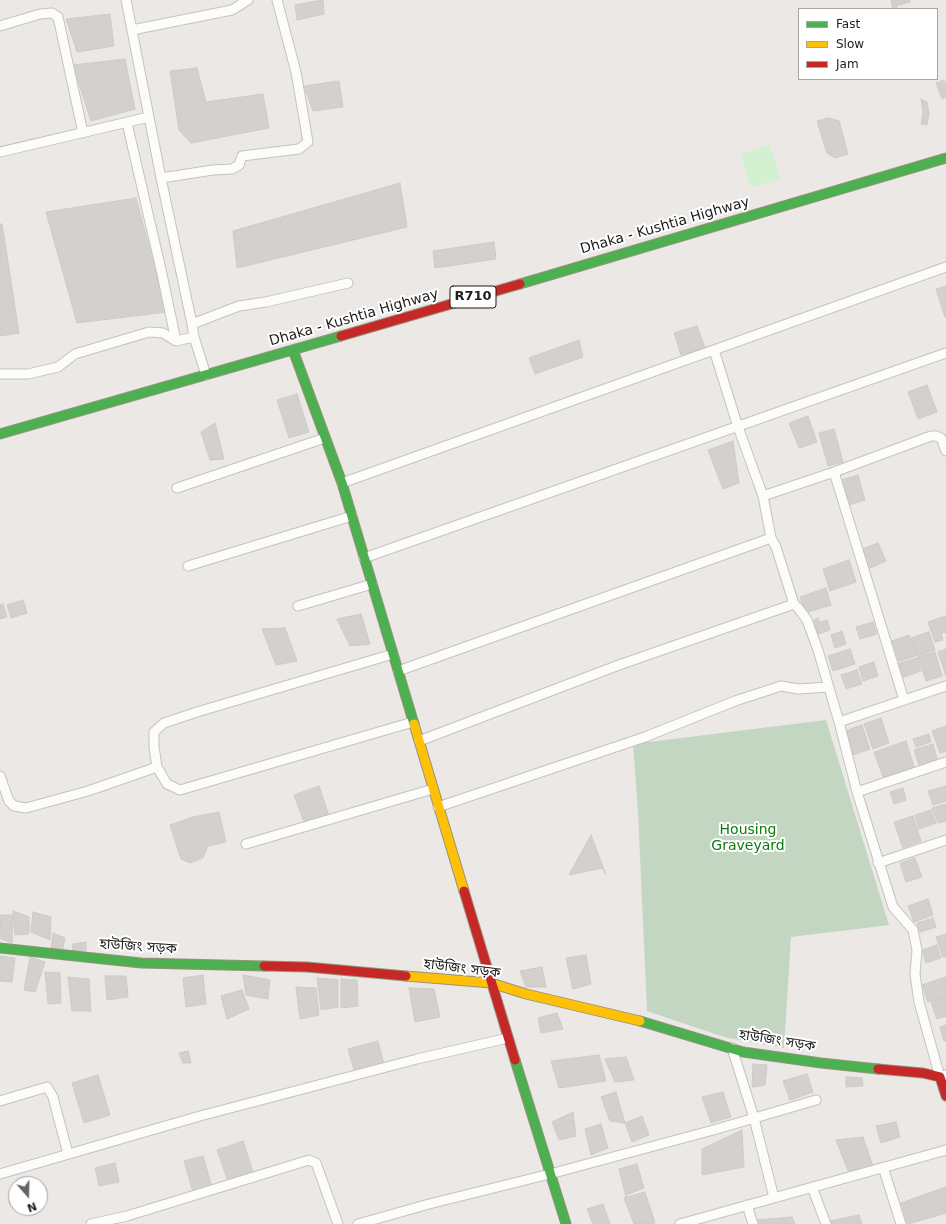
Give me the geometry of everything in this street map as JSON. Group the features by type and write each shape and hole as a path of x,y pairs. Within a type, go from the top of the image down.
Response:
{"street":[{"path":"126,0 194,337 206,375"},
{"path":"132,30 232,10 248,0"},
{"path":"161,178 213,170 232,169 239,165 242,156 299,149 308,142 296,72 277,0"},
{"path":"0,26 40,14 52,13 58,17 83,133"},
{"path":"0,152 149,117"},
{"path":"127,122 176,341"},
{"name":"Dhaka - Kushtia Highway","path":"0,434 293,350 946,158"},
{"path":"342,483 946,267"},
{"path":"192,324 239,306 266,302 348,283"},
{"path":"0,374 28,374 58,366 75,354 149,332 163,333 176,341 194,337"},
{"path":"293,350 342,483 491,984 566,1224"},
{"path":"714,350 738,427 762,496 771,538 776,547 794,604 807,620 818,650 857,792 893,907 913,930 917,950 915,974 919,1002 943,1076 946,1096"},
{"path":"364,558 946,353"},
{"path":"762,496 834,472 930,436 941,438 946,451"},
{"path":"177,488 325,438"},
{"path":"834,472 904,700"},
{"path":"188,566 352,516"},
{"path":"398,671 771,538"},
{"path":"298,606 372,584"},
{"path":"419,741 619,665 794,604"},
{"path":"393,654 164,723 154,732 154,747 157,767 166,784 180,790 413,722"},
{"path":"438,807 645,737 735,701 781,686 798,689 828,687"},
{"path":"839,722 946,686"},
{"path":"857,792 946,762"},
{"path":"0,776 9,801 14,806 26,808 88,791 157,767"},
{"path":"246,844 433,789"},
{"path":"878,863 946,840"},
{"name":"হাউজিং সড়ক","path":"0,948 141,963 307,968 491,984 526,994 646,1022 743,1052 821,1063 943,1076"},
{"path":"0,1174 207,1114 417,1059 508,1038"},
{"path":"732,1048 754,1118 774,1198"},
{"path":"0,1101 47,1087 53,1097 68,1154"},
{"path":"358,1224 429,1204 550,1174 816,1100"},
{"path":"680,1224 946,1150"},
{"path":"91,1224 127,1216 309,1160 316,1164 338,1224"},
{"path":"883,1167 901,1224"},
{"path":"812,1187 826,1224"},
{"path":"747,1205 753,1224"}],"green space":[{"path":"769,144 781,178 751,188 740,154"},
{"name":"Housing Graveyard","path":"826,720 889,925 791,937 784,1048 724,1037 647,1011 638,812 633,744"}],"building":[{"path":"323,0 324,14 297,20 295,5"},
{"path":"891,0 909,0 910,2 896,6 897,8 893,8"},
{"path":"110,14 114,46 77,52 66,19"},
{"path":"125,59 135,109 91,121 73,65"},
{"path":"197,68 206,102 263,94 269,128 191,143 179,130 170,71"},
{"path":"944,80 946,86 946,97 942,99 936,83"},
{"path":"339,81 343,107 313,111 304,86"},
{"path":"921,99 927,102 929,113 927,125 921,124 923,112"},
{"path":"829,118 839,121 848,154 835,158 827,153 817,121"},
{"path":"400,183 407,227 237,268 233,231"},
{"path":"136,198 167,312 77,323 46,212"},
{"path":"0,224 2,224 19,333 0,336"},
{"path":"494,242 496,259 435,268 433,251"},
{"path":"946,286 946,317 945,317 936,289"},
{"path":"697,326 705,348 681,355 674,333"},
{"path":"579,340 583,357 535,374 529,358"},
{"path":"927,385 937,412 918,419 908,392"},
{"path":"297,394 309,432 289,438 277,400"},
{"path":"808,416 817,442 799,448 789,423"},
{"path":"215,423 224,459 210,460 201,432"},
{"path":"834,429 843,462 828,466 819,433"},
{"path":"733,441 739,483 723,489 708,450"},
{"path":"858,475 865,500 849,505 841,480"},
{"path":"878,543 886,561 868,569 860,550"},
{"path":"849,560 856,582 830,591 823,569"},
{"path":"826,588 831,605 805,613 800,597"},
{"path":"23,600 27,613 11,618 7,605"},
{"path":"3,604 7,617 0,619 0,605"},
{"path":"361,614 370,644 350,646 337,619"},
{"path":"946,616 946,632 941,633 943,640 935,642 928,622"},
{"path":"818,618 820,622 827,620 830,630 818,634 814,620"},
{"path":"873,622 877,634 860,639 856,627"},
{"path":"285,628 297,661 276,665 262,629"},
{"path":"842,631 846,644 835,648 831,635"},
{"path":"929,632 935,650 917,656 911,638"},
{"path":"909,635 916,656 899,661 892,641"},
{"path":"850,649 855,664 833,671 828,656"},
{"path":"946,649 946,676 938,652"},
{"path":"935,652 942,676 926,681 918,657"},
{"path":"917,658 921,671 901,678 896,664"},
{"path":"874,662 878,676 863,681 859,667"},
{"path":"857,670 862,684 846,689 841,675"},
{"path":"881,718 889,743 873,749 864,724"},
{"path":"862,725 870,749 853,755 845,731"},
{"path":"946,726 946,751 940,753 932,731"},
{"path":"929,734 931,742 916,747 913,739"},
{"path":"906,741 914,767 883,777 874,752"},
{"path":"933,744 938,762 920,768 914,750"},
{"path":"319,786 329,816 305,825 294,795"},
{"path":"946,786 946,801 933,805 928,791"},
{"path":"903,788 906,800 894,804 890,792"},
{"path":"946,804 946,821 938,823 932,808"},
{"path":"931,810 936,823 919,829 915,815"},
{"path":"219,812 226,842 208,846 203,858 190,863 181,859 170,825 193,817"},
{"path":"913,816 921,841 903,848 894,822"},
{"path":"591,835 606,875 603,868 569,875"},
{"path":"915,858 922,877 906,882 900,863"},
{"path":"928,899 933,915 914,922 908,906"},
{"path":"13,911 29,917 29,934 15,935"},
{"path":"33,912 51,917 50,940 31,932"},
{"path":"0,915 13,915 12,943 1,939"},
{"path":"933,918 936,927 920,932 917,923"},
{"path":"53,933 65,938 62,952 51,950"},
{"path":"946,934 946,956 943,957 936,937"},
{"path":"86,942 86,950 72,952 73,944"},
{"path":"937,945 941,958 926,963 922,950"},
{"path":"586,955 591,984 573,989 566,958"},
{"path":"0,956 15,958 12,982 0,981"},
{"path":"30,957 45,962 35,992 24,990"},
{"path":"542,967 546,987 526,987 520,971"},
{"path":"45,972 60,973 61,1003 48,1004"},
{"path":"203,975 206,1004 186,1007 183,978"},
{"path":"243,975 270,980 268,999 246,995"},
{"path":"105,976 126,976 128,997 107,1000"},
{"path":"68,977 89,979 91,1011 72,1011"},
{"path":"946,977 946,996 928,1002 922,985"},
{"path":"317,978 338,980 338,1007 321,1010"},
{"path":"341,979 357,980 358,1006 341,1008"},
{"path":"296,987 316,988 319,1015 300,1019"},
{"path":"409,988 434,989 440,1017 415,1022"},
{"path":"242,990 249,1009 227,1019 221,996"},
{"path":"946,997 946,1016 937,1019 931,1002"},
{"path":"557,1013 563,1029 541,1033 538,1018"},
{"path":"946,1025 946,1041 944,1041 940,1027"},
{"path":"378,1041 384,1064 354,1070 348,1049"},
{"path":"188,1051 191,1063 183,1063 179,1053"},
{"path":"599,1055 606,1081 559,1088 551,1061"},
{"path":"626,1057 634,1080 615,1082 605,1059"},
{"path":"753,1064 767,1065 765,1085 752,1087"},
{"path":"807,1074 813,1092 790,1100 783,1081"},
{"path":"98,1075 110,1115 84,1123 72,1083"},
{"path":"846,1077 862,1078 863,1086 846,1087"},
{"path":"616,1092 625,1123 610,1121 601,1097"},
{"path":"723,1092 731,1117 711,1123 702,1097"},
{"path":"573,1112 576,1136 559,1140 552,1122"},
{"path":"642,1116 649,1135 632,1142 625,1123"},
{"path":"896,1122 900,1137 881,1143 876,1126"},
{"path":"601,1124 608,1148 591,1155 585,1129"},
{"path":"742,1130 744,1167 702,1175 702,1149"},
{"path":"863,1137 873,1166 848,1171 836,1140"},
{"path":"243,1141 253,1172 228,1181 217,1150"},
{"path":"203,1156 212,1187 193,1192 184,1161"},
{"path":"115,1163 119,1182 99,1186 95,1168"},
{"path":"637,1164 644,1188 626,1195 626,1197 619,1169"},
{"path":"946,1187 946,1213 908,1224 901,1203"},
{"path":"645,1192 655,1223 634,1224 624,1198"},
{"path":"603,1204 610,1224 593,1224 587,1209"},
{"path":"859,1215 862,1224 831,1224 830,1221"},
{"path":"792,1217 795,1224 757,1224 756,1220"}],"traffic: fast":[{"path":"520,284 946,158"},
{"path":"0,434 341,336"},
{"path":"293,350 342,483 414,724"},
{"path":"0,948 141,963 264,966"},
{"path":"640,1021 743,1052 878,1069"},
{"path":"515,1060 566,1224"}],"traffic: slow":[{"path":"414,724 464,891"},
{"path":"406,976 491,983 526,994 640,1021"}],"traffic: jam":[{"path":"341,336 520,284"},
{"path":"464,891 515,1060"},
{"path":"264,966 307,967 406,976"},
{"path":"878,1069 923,1073 940,1077 946,1096"}]}
